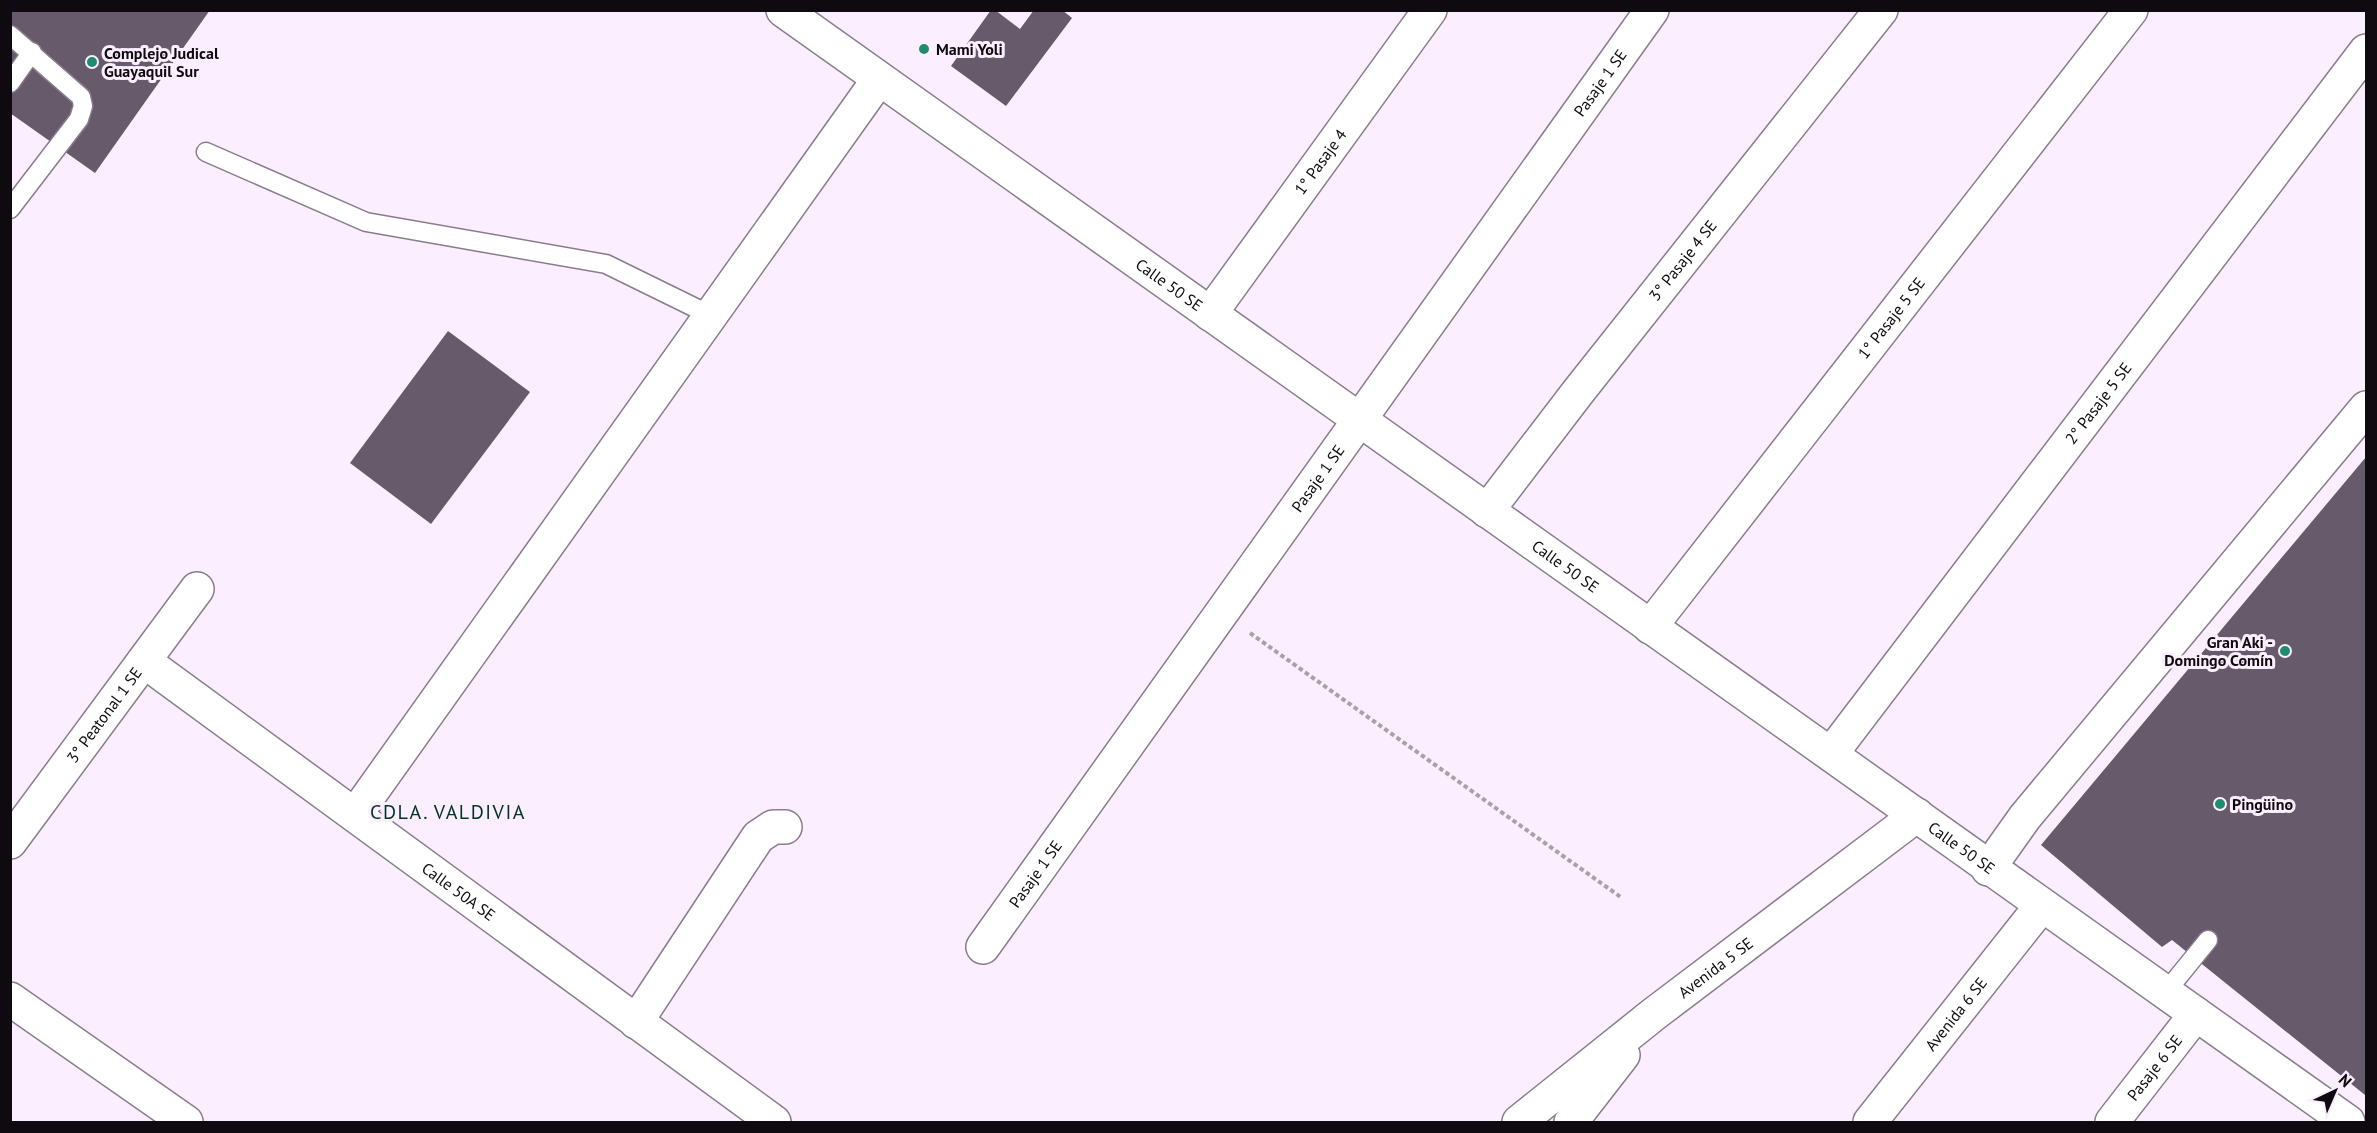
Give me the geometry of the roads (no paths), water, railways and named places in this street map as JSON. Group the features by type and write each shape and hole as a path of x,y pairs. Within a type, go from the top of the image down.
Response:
{"street":[{"name":"Calle 50 SE","path":"783,10 1917,815 1988,869 2348,1122"},
{"name":"1° Pasaje 4","path":"1210,314 1430,10"},
{"name":"Pasaje 1 SE","path":"983,947 1361,421 1652,10"},
{"name":"3° Pasaje 4 SE","path":"1487,511 1578,392 1881,10"},
{"name":"1° Pasaje 5 SE","path":"1650,627 2131,10"},
{"name":"2° Pasaje 5 SE","path":"1831,754 2367,51"},
{"path":"355,815 879,79"},
{"path":"1988,869 2025,817 2367,408"},
{"name":"3° Peatonal 1 SE","path":"10,842 197,589"},
{"name":"Calle 50A SE","path":"144,661 774,1122"},
{"name":"Avenida 5 SE","path":"1519,1122 1654,1014 1917,815"},
{"path":"636,1022 758,837 773,827 785,827"},
{"name":"Avenida 6 SE","path":"1870,1122 2042,905"},
{"path":"10,999 186,1122"},
{"path":"1571,1122 1654,1014"},
{"name":"Pasaje 6 SE","path":"2112,1122 2196,1014"}],"lane":[{"path":"10,35 81,97 83,106 79,119 10,209"},
{"path":"10,83 32,52"},
{"path":"206,152 366,222 606,264 712,316"},
{"path":"2165,993 2208,940"}],"place":[{"name":"Mami Yoli","path":"924,49"},
{"name":"Complejo Judical Guayaquil Sur","path":"92,62"},
{"name":"Gran Aki - Domingo Comín","path":"2285,651"},
{"name":"Pingüino","path":"2220,804"}],"district":[{"name":"CDLA. VALDIVIA","path":"448,812"}]}
